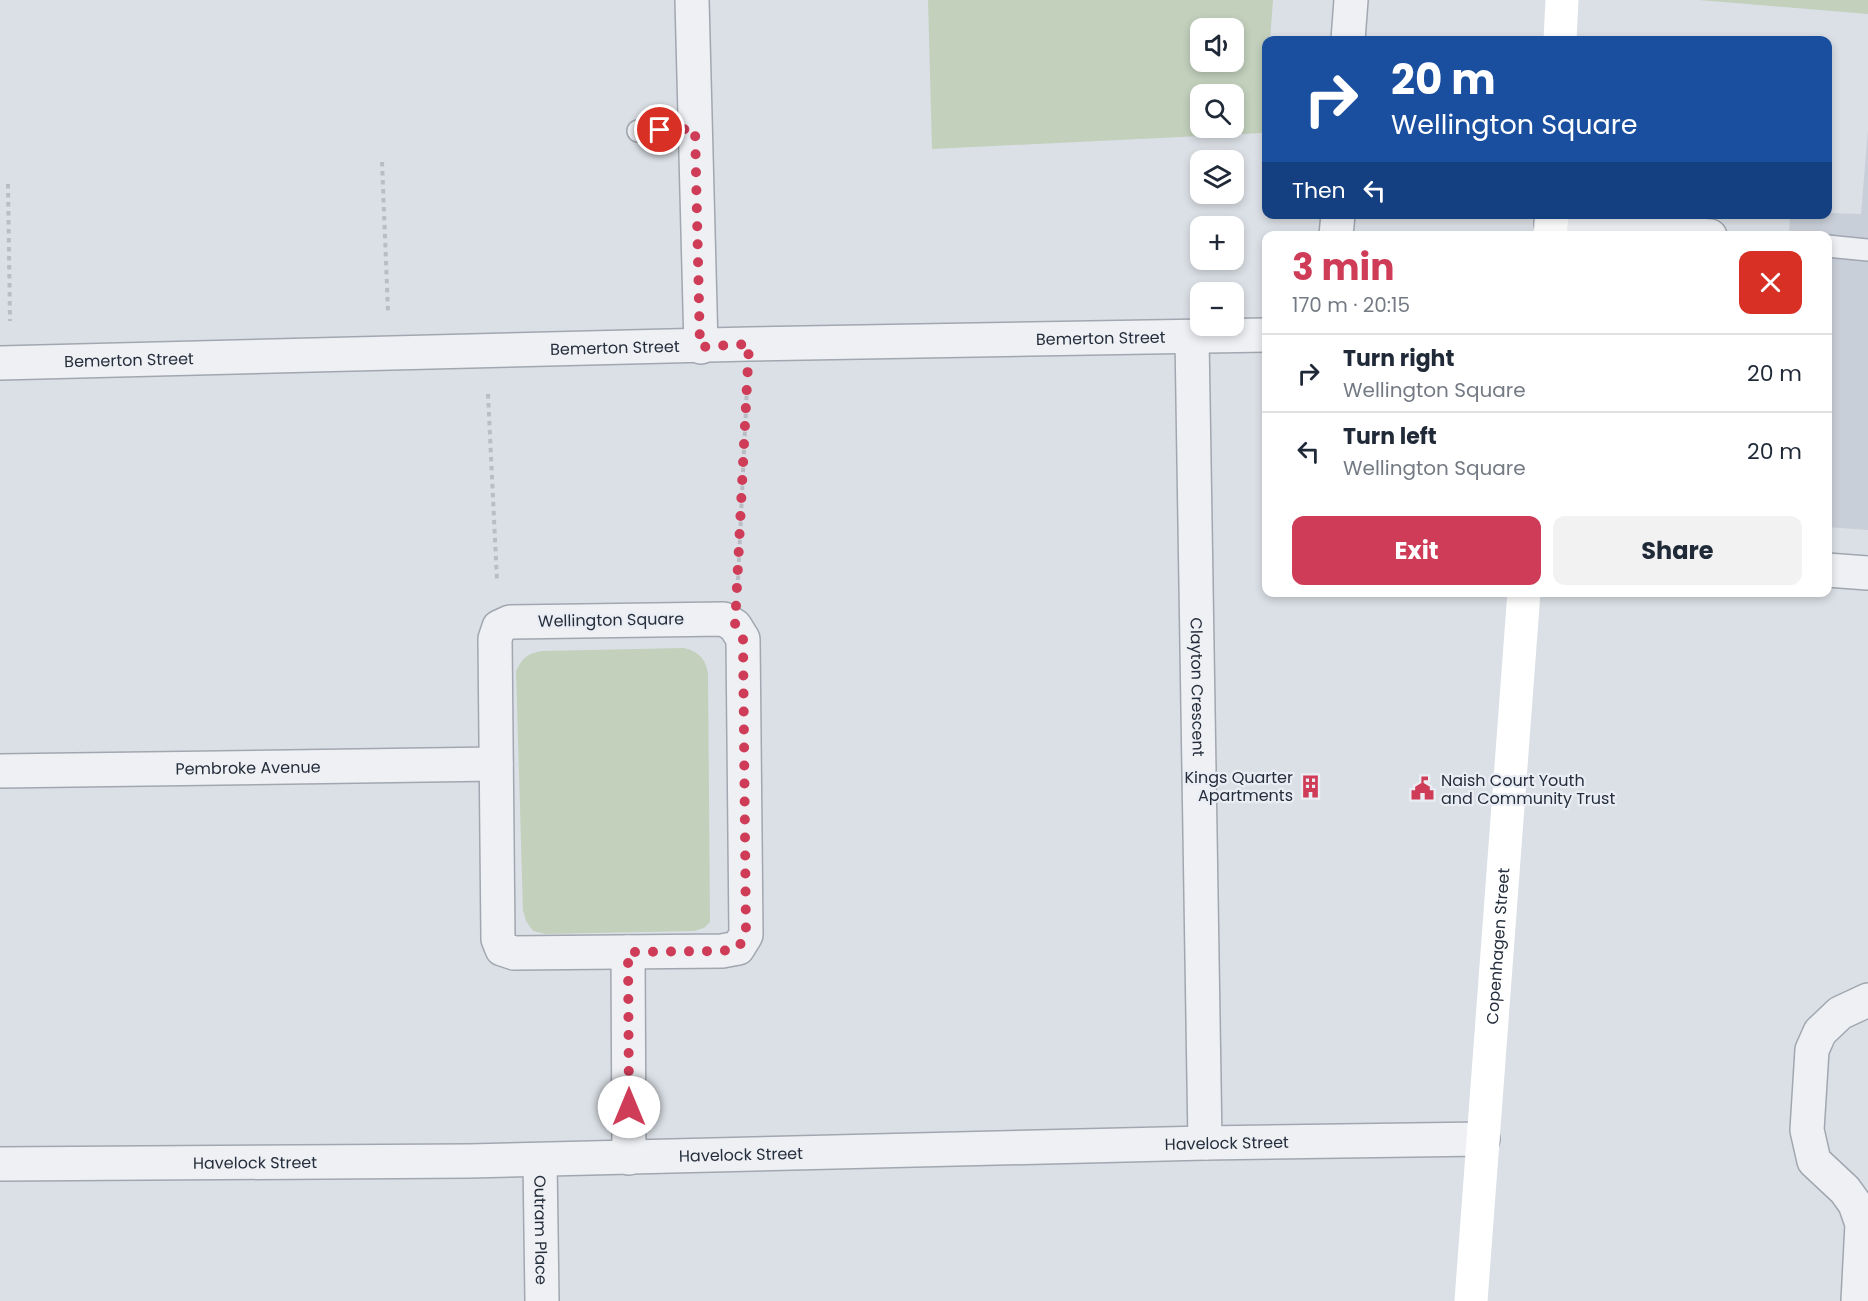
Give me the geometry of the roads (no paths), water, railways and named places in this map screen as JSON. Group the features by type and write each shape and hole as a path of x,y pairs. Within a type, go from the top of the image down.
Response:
{"main road":[{"path":"1560,36 1562,0"},
{"name":"Copenhagen Street","path":"1471,1301 1524,597"}],"street":[{"path":"692,0 700,347"},
{"path":"1348,36 1351,0"},
{"path":"1551,224 1644,231"},
{"name":"Bemerton Street","path":"6,362 700,347 749,344 1262,335"},
{"name":"Clayton Crescent","path":"1192,337 1205,1143"},
{"path":"1832,570 1868,573"},
{"name":"Wellington Square","path":"496,764 495,639 499,627 510,622 724,619 735,626 743,639 746,935 738,948 722,951 628,952"},
{"path":"496,764 498,939 502,949 514,953 628,952 629,1158"},
{"name":"Pembroke Avenue","path":"0,771 496,764"},
{"path":"1858,1301 1862,1224 1855,1204 1845,1190 1814,1161 1807,1130 1812,1050 1820,1032 1840,1013 1868,1000"},
{"name":"Havelock Street","path":"0,1164 540,1160 1205,1143 1483,1139"},
{"name":"Outram Place","path":"540,1160 542,1301"}],"lane":[{"path":"638,131 695,129"},
{"path":"1832,246 1868,250"}],"place":[{"name":"Kings Quarter Apartments","path":"1311,786"},
{"name":"Naish Court Youth and Community Trust","path":"1423,789"}]}
